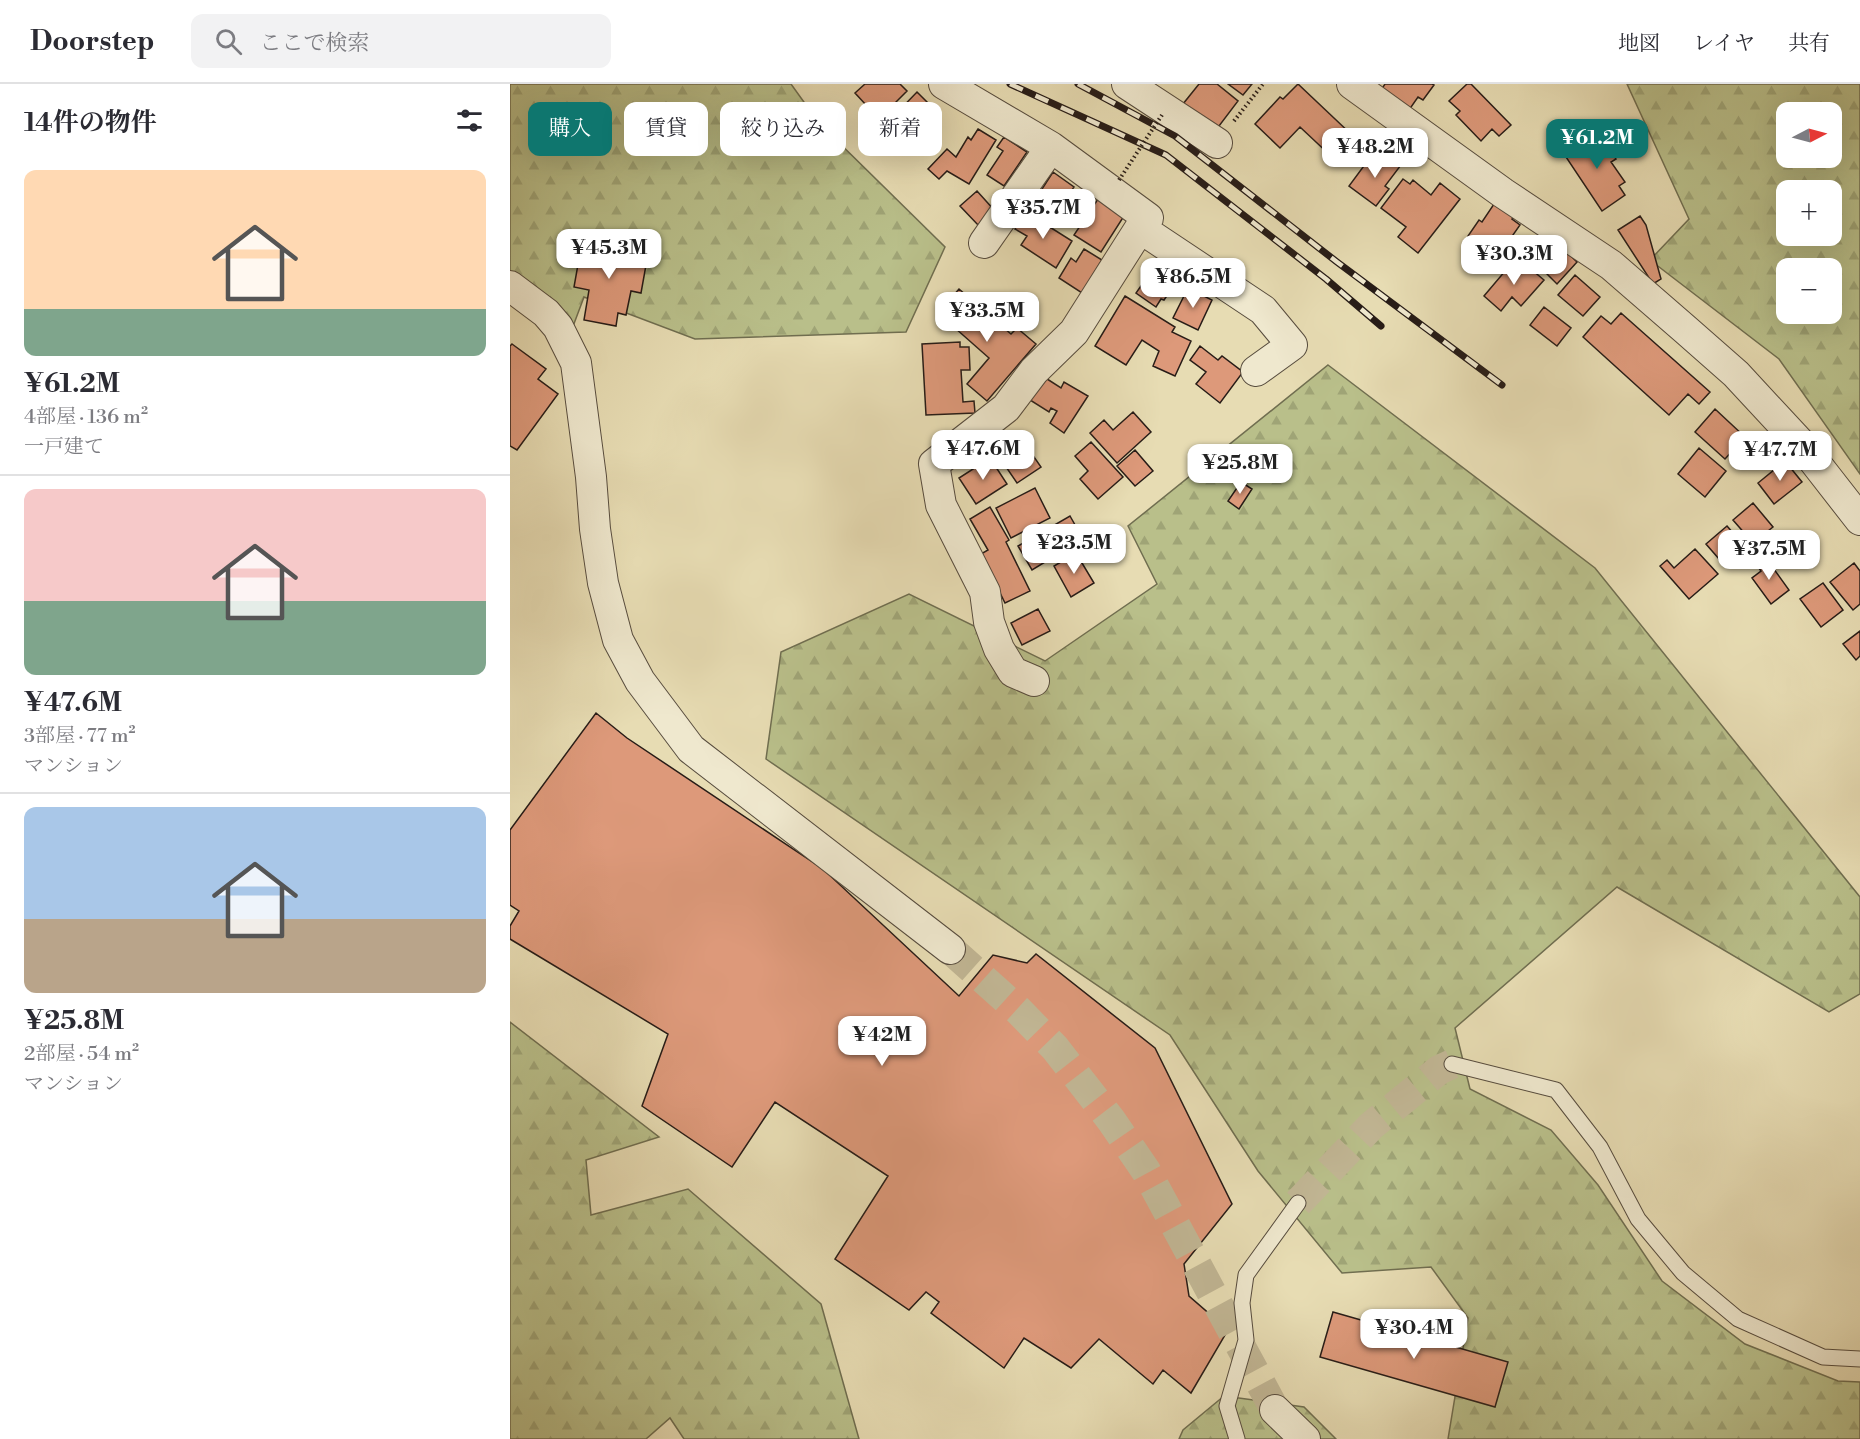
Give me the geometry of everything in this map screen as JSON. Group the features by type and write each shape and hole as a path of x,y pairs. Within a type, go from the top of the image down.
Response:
{"street":[{"path":"944,84 1051,147 1148,218 1074,332 1034,371 1006,408 934,464 941,505 985,592 989,622 999,649 1013,672 1034,681"},
{"path":"1127,84 1217,143"},
{"path":"1352,84 1503,193 1611,265 1736,374 1800,443 1860,520"},
{"path":"984,243 1051,147"},
{"path":"1140,228 1263,310 1283,332 1292,345 1256,371"},
{"path":"510,286 546,313 558,327 576,363 603,583 618,640 640,681 691,750 950,949"},
{"path":"1275,1410 1305,1439"}],"lane":[{"path":"1452,1064 1556,1090 1600,1147 1638,1219 1683,1272 1738,1318 1823,1357 1860,1359"},
{"path":"1237,1439 1227,1406 1245,1341 1242,1303 1246,1275 1298,1203"}],"path":[{"path":"1217,143 1263,84"},
{"path":"1119,180 1162,115"}],"green space":[{"path":"510,84 791,84 804,102 720,102 720,156 846,156 846,150 945,247 906,332 695,339 584,297 566,345 510,297"},
{"path":"1627,84 1860,84 1860,474 1779,359 1650,260 1689,219"},
{"path":"1328,365 1595,568 1860,897 1860,994 1829,1012 1617,887 1455,1028 1470,1089 1551,1130 1598,1185 1662,1281 1745,1344 1838,1381 1860,1382 1860,1439 1448,1439 1468,1318 1431,1267 1342,1273 1258,1171 1170,1035 766,759 781,652 909,594 1045,661 1157,584 1128,526"},
{"path":"510,1022 659,1137 586,1160 591,1215 688,1189 821,1304 859,1439 684,1439 670,1418 646,1439 510,1439"},
{"path":"1224,1396 1304,1407 1336,1439 1179,1439 1183,1430"}],"building":[{"path":"865,84 900,84 907,91 896,102 863,102 855,93"},
{"path":"1199,84 1217,84 1238,101 1216,130 1183,104"},
{"path":"1228,84 1252,84 1243,95"},
{"path":"1298,84 1353,136 1333,158 1300,127 1280,148 1255,124 1280,97 1283,99"},
{"path":"1385,84 1434,85 1423,100 1418,97 1409,110 1381,90"},
{"path":"1467,84 1471,84 1511,125 1499,136 1492,129 1481,141 1456,115 1460,111 1449,101"},
{"path":"917,92 927,102 907,102"},
{"path":"978,129 996,140 969,184 947,171 939,179 928,169 947,149 956,157 968,137 971,140"},
{"path":"1597,132 1616,159 1611,162 1625,182 1619,186 1625,195 1602,211 1564,154"},
{"path":"1004,137 1027,152 1004,186 987,175 1003,151 997,147"},
{"path":"1381,156 1388,161 1391,157 1401,165 1385,186 1389,189 1376,206 1349,186 1369,159 1376,163"},
{"path":"1053,172 1074,187 1054,217 1033,203"},
{"path":"1403,179 1410,184 1413,180 1431,195 1440,183 1460,199 1418,253 1398,237 1406,227 1381,208"},
{"path":"977,191 995,211 979,226 960,206"},
{"path":"1098,199 1124,216 1101,252 1074,235"},
{"path":"1496,201 1515,215 1512,219 1520,225 1506,245 1498,239 1490,251 1468,236 1479,220 1482,222"},
{"path":"1026,212 1072,241 1056,268 1021,245 1027,236 1015,229"},
{"path":"1640,216 1646,225 1661,279 1653,284 1618,230"},
{"path":"1546,232 1577,262 1557,284 1526,253"},
{"path":"582,242 648,254 641,293 631,291 626,315 618,313 616,326 584,320 589,290 574,287"},
{"path":"1084,249 1102,260 1082,293 1059,278 1071,258 1076,262"},
{"path":"1519,259 1544,280 1521,306 1512,297 1501,311 1484,296 1511,264 1513,266"},
{"path":"1159,260 1181,275 1164,300 1161,299 1156,307 1136,293"},
{"path":"1575,275 1600,297 1583,316 1558,295"},
{"path":"1188,288 1212,300 1198,330 1173,318"},
{"path":"959,289 1011,334 1017,328 1036,344 987,401 967,384 989,358 938,313"},
{"path":"1125,296 1175,327 1172,332 1191,341 1175,376 1153,366 1159,351 1142,340 1126,365 1095,346"},
{"path":"1544,307 1571,328 1557,346 1530,325"},
{"path":"1621,313 1710,392 1699,404 1688,394 1669,415 1583,337 1601,316 1611,324"},
{"path":"960,342 960,347 969,347 970,370 961,370 963,402 974,401 975,413 926,415 922,344"},
{"path":"512,344 546,369 538,379 558,394 517,450 510,446 510,346"},
{"path":"1200,346 1218,360 1222,356 1243,372 1220,403 1196,384 1206,372 1190,360"},
{"path":"1044,377 1061,388 1064,382 1088,396 1064,433 1050,423 1057,411 1051,408 1049,412 1030,400"},
{"path":"1715,409 1745,437 1725,459 1695,432"},
{"path":"1133,412 1151,432 1117,463 1090,433 1104,420 1113,430"},
{"path":"1016,431 1041,467 1017,483 1004,464 1018,454 1007,438"},
{"path":"1091,442 1123,477 1098,499 1080,479 1088,471 1075,456"},
{"path":"1699,448 1726,471 1705,497 1678,474"},
{"path":"1135,450 1153,471 1135,486 1117,466"},
{"path":"990,458 1007,484 976,504 959,478"},
{"path":"1785,461 1802,482 1774,504 1758,483"},
{"path":"1241,482 1252,489 1239,509 1228,501"},
{"path":"1035,488 1050,518 1011,538 996,508"},
{"path":"1753,503 1773,527 1753,543 1733,520"},
{"path":"990,507 1009,540 1006,542 1030,591 1005,603 981,554 988,550 970,519"},
{"path":"1070,516 1083,539 1032,570 1018,546"},
{"path":"1727,526 1747,549 1726,567 1706,544"},
{"path":"1695,549 1718,574 1689,599 1660,566 1667,560 1674,568"},
{"path":"1076,553 1094,583 1071,597 1054,566"},
{"path":"1763,554 1789,590 1771,604 1752,578 1761,571 1754,561"},
{"path":"1854,563 1860,571 1860,604 1853,610 1830,582"},
{"path":"1823,583 1843,610 1821,627 1800,599"},
{"path":"1038,609 1050,631 1022,645 1011,623"},
{"path":"1860,631 1860,656 1856,660 1843,644"},
{"path":"596,713 627,738 823,869 959,996 993,955 1027,963 1036,954 1155,1048 1232,1204 1184,1264 1189,1296 1228,1330 1191,1393 1163,1370 1153,1384 1099,1339 1071,1368 1024,1338 1004,1368 931,1313 939,1302 926,1292 909,1310 835,1259 888,1176 775,1102 732,1167 642,1106 668,1034 510,939 510,926 519,911 510,905 510,830"},
{"path":"1333,1312 1508,1362 1495,1407 1320,1357"}],"tunnel":[{"path":"950,949 1018,1010 1055,1048 1111,1120 1146,1171 1275,1410"},
{"path":"1298,1203 1371,1126 1439,1070 1452,1064"}],"railway":[{"path":"1010,84 1166,155 1326,279 1381,326"},
{"path":"1078,84 1175,136 1337,262 1502,385"}]}
